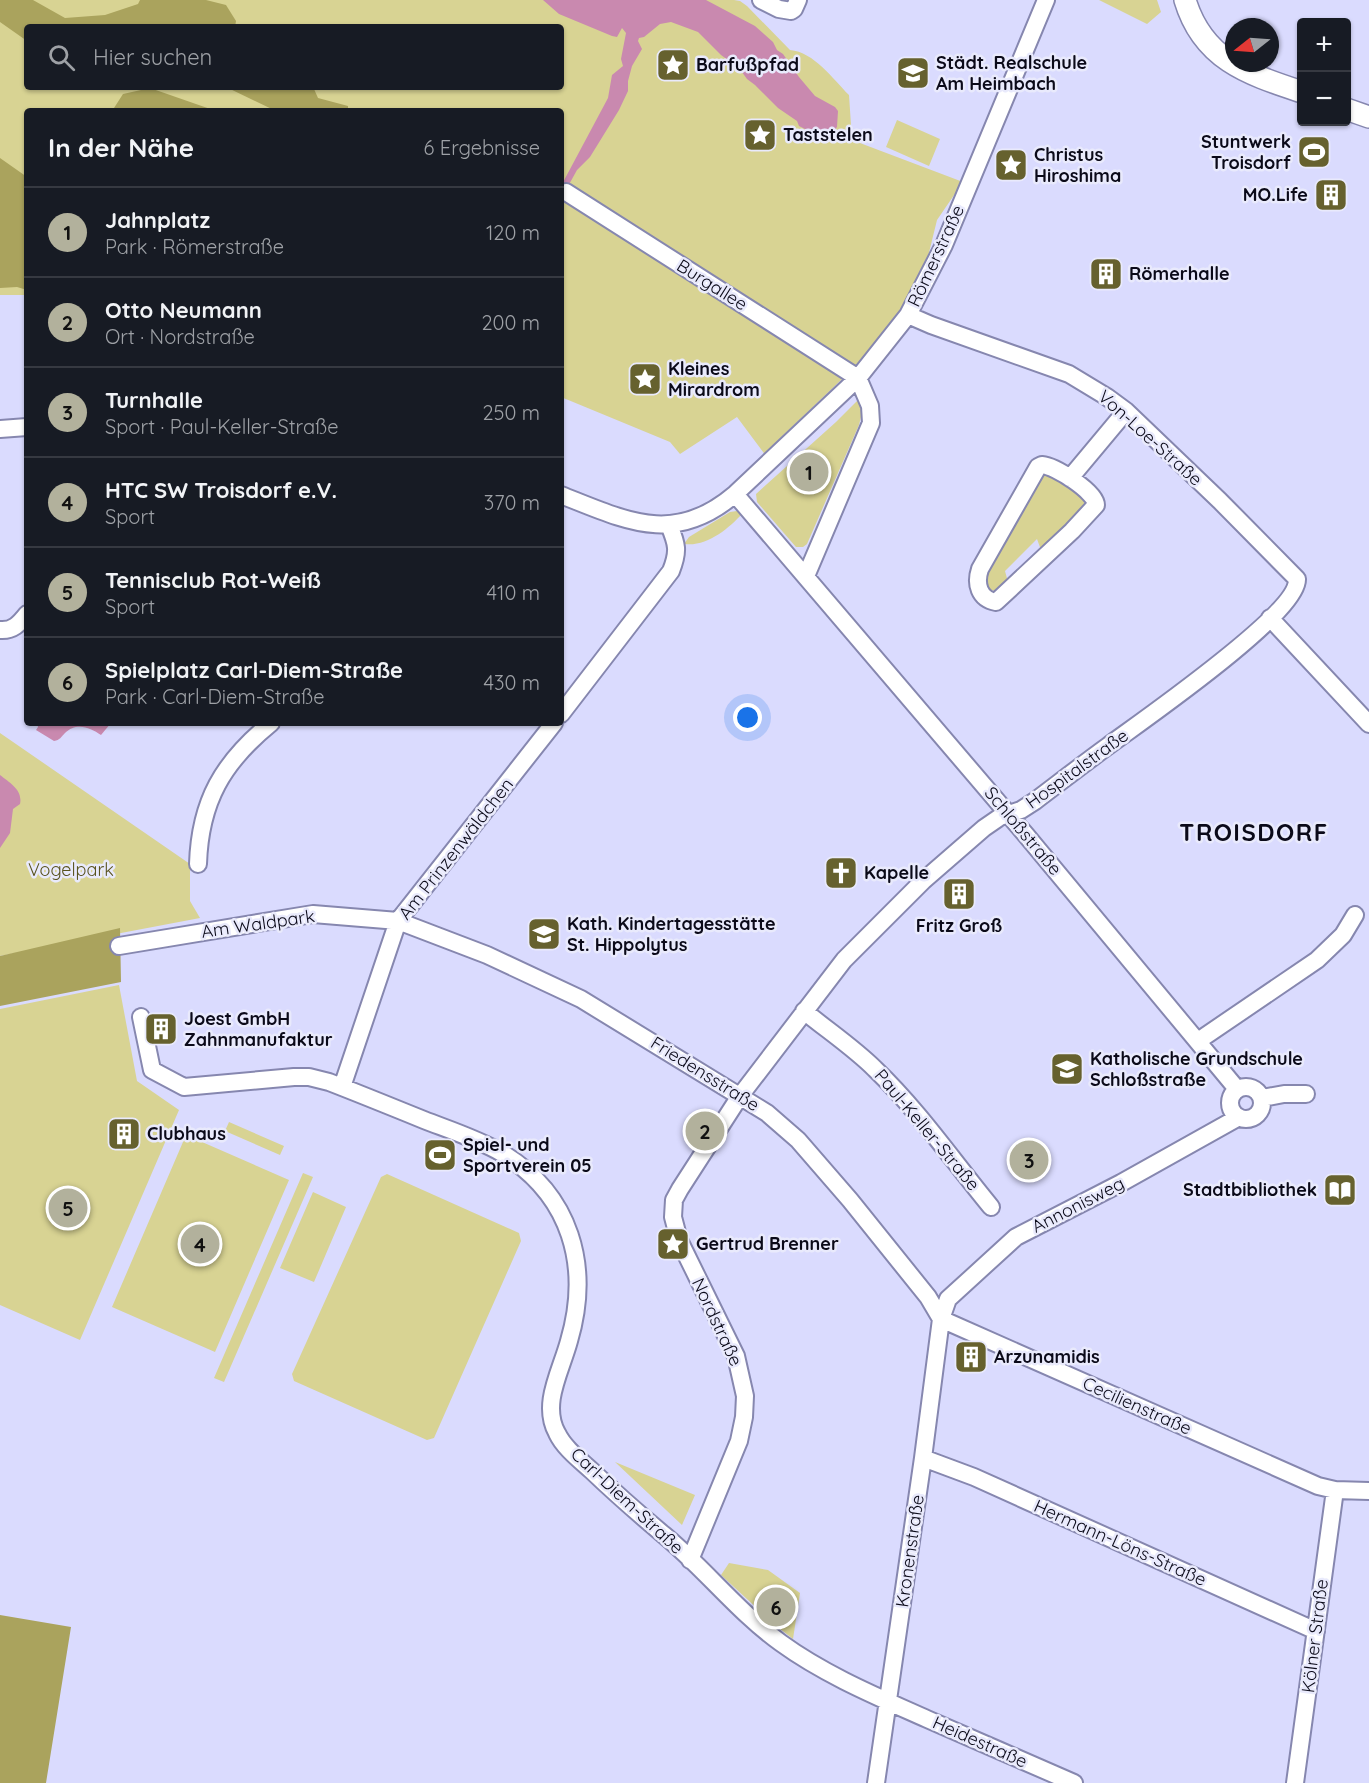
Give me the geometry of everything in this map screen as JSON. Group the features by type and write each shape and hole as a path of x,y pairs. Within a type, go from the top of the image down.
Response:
{"main road":[{"path":"1185,0 1196,28 1219,55 1247,72 1297,90"},
{"path":"1351,110 1369,117"}],"street":[{"path":"761,0 791,11 796,4"},
{"name":"Römerstraße","path":"564,496 612,516 637,523 669,525 706,515 735,494 784,450 858,378 908,315 944,245 1046,0"},
{"name":"Burgallee","path":"566,192 858,378"},
{"name":"Von-Loe-Straße","path":"908,315 1069,374 1107,396 1126,411 1220,501 1297,579"},
{"path":"806,576 871,423 870,406 858,378"},
{"path":"1070,478 1126,411"},
{"path":"0,429 24,427"},
{"path":"1048,465 1070,478 1094,497 1096,505 996,602 988,600 977,584 980,569 1038,467 1048,465"},
{"name":"Schloßstraße","path":"735,494 1009,815 1237,1089"},
{"path":"564,707 671,571 677,556 669,525"},
{"name":"Hospitalstraße","path":"740,1096 844,960 923,881 984,828 1000,817 1009,815 1035,801 1234,651 1270,618 1295,590 1297,579"},
{"path":"0,630 18,625 24,618"},
{"path":"1270,618 1369,724"},
{"path":"198,864 198,848 207,806 218,781 238,753 268,726"},
{"name":"Am Prinzenwäldchen","path":"342,1087 398,921 552,726"},
{"name":"Am Waldpark","path":"119,946 295,915 313,914 398,921"},
{"path":"1198,1041 1317,960 1343,935 1355,915"},
{"name":"Friedensstraße","path":"398,921 487,955 567,992 647,1038 767,1113 813,1156 903,1264 941,1318"},
{"name":"Paul-Keller-Straße","path":"804,1011 875,1068 956,1160 991,1207"},
{"name":"Carl-Diem-Straße","path":"141,1017 152,1070 184,1087 309,1077 342,1087 466,1136 503,1154 535,1179 555,1204 568,1227 574,1245 578,1285 576,1315 549,1408 559,1437 580,1460 744,1612 782,1643 821,1668 887,1701"},
{"path":"1248,1086 1254,1088 1262,1098 1262,1108 1255,1117 1250,1119 1239,1118 1233,1113 1230,1105 1232,1094 1237,1089 1248,1086"},
{"path":"1262,1098 1284,1094 1306,1094"},
{"name":"Nordstraße","path":"690,1560 739,1441 745,1396 736,1356 679,1240 673,1217 674,1200 740,1096"},
{"name":"Annonisweg","path":"941,1318 948,1299 1016,1237 1239,1118"},
{"name":"Kronenstraße","path":"876,1783 941,1318"},
{"name":"Cecilienstraße","path":"941,1318 1318,1486 1335,1490 1369,1491"},
{"name":"Hermann-Löns-Straße","path":"923,1458 974,1477 1316,1631"},
{"name":"Kölner Straße","path":"1295,1783 1335,1490"},
{"name":"Heidestraße","path":"887,1701 1074,1783"}],"green space":[{"path":"0,0 740,1 790,50 815,61 849,95 852,140 963,182 937,220 923,277 903,311 864,360 774,444 766,456 737,417 680,454 670,442 564,398 564,108 24,108 24,295 0,295"},
{"path":"1099,0 1157,0 1161,12 1147,24"},
{"path":"897,120 940,139 929,166 886,147"},
{"path":"857,401 860,401 863,409 859,425 807,544 803,547 796,547 757,502 756,494"},
{"path":"1046,475 1078,494 1084,501 1083,510 1041,550 1037,539 1005,571 1008,582 997,591 989,590 983,580 1039,478"},
{"path":"730,512 743,513 716,536 701,543 684,544 689,537"},
{"name":"Vogelpark","path":"0,733 190,864 190,901 200,918 0,956"},
{"path":"119,985 137,1081 179,1110 80,1340 0,1305 0,1009"},
{"path":"229,1122 284,1146 280,1155 225,1131"},
{"path":"186,1135 289,1180 215,1352 112,1307"},
{"path":"303,1173 313,1177 224,1382 214,1378"},
{"path":"387,1174 519,1233 521,1241 434,1438 427,1440 294,1381 292,1374 381,1177"},
{"path":"313,1192 346,1207 314,1282 280,1268"},
{"path":"615,1462 695,1495 682,1525"},
{"path":"729,1563 768,1570 800,1593 793,1639 721,1575"}],"shaded area":[{"path":"0,0 33,0 65,18 105,15 138,4 140,0 206,0 226,5 236,21 236,24 24,24 24,39 0,22"},
{"path":"543,0 706,0 755,26 773,42 815,96 835,107 838,111 837,127 831,134 823,137 799,126 797,121 778,108 747,79 739,68 721,55 698,32 671,22 660,24 644,37 639,38 642,49 632,66 628,91 619,110 590,157 577,170 564,194 564,180 608,98 612,75 623,66 621,59 626,33 622,28 617,37 612,36 559,14"},
{"path":"156,90 207,108 114,108 123,94"},
{"path":"232,90 314,90 318,98 348,106 348,108 270,108"},
{"path":"0,158 24,175 24,289 0,288"},
{"path":"108,726 101,735 88,728 74,728 54,741 36,730 38,727"},
{"path":"0,775 18,791 20,804 13,809 10,833 0,848"},
{"path":"120,928 121,982 0,1006 0,956"},
{"path":"0,1615 71,1627 46,1783 0,1783"}],"place":[{"name":"Barfußpfad","path":"673,65"},
{"name":"Städt. Realschule Am Heimbach","path":"913,73"},
{"name":"Taststelen","path":"760,135"},
{"name":"Stuntwerk Troisdorf","path":"1314,152"},
{"name":"Christus Hiroshima","path":"1011,165"},
{"name":"MO.Life","path":"1331,195"},
{"name":"Römerhalle","path":"1106,274"},
{"name":"Kleines Mirardrom","path":"645,379"},
{"name":"Jahnplatz","path":"809,472"},
{"name":"Kapelle","path":"841,873"},
{"name":"Fritz Groß","path":"959,894"},
{"name":"Kath. Kindertagesstätte St. Hippolytus","path":"544,934"},
{"name":"Joest GmbH Zahnmanufaktur","path":"161,1029"},
{"name":"Katholische Grundschule Schloßstraße","path":"1067,1069"},
{"name":"Otto Neumann","path":"705,1131"},
{"name":"Clubhaus","path":"124,1134"},
{"name":"Spiel- und Sportverein 05","path":"440,1155"},
{"name":"Turnhalle","path":"1029,1160"},
{"name":"Stadtbibliothek","path":"1340,1190"},
{"name":"Tennisclub Rot-Weiß","path":"68,1208"},
{"name":"HTC SW Troisdorf e.V.","path":"200,1244"},
{"name":"Gertrud Brenner","path":"673,1244"},
{"name":"Arzunamidis","path":"971,1357"},
{"name":"Spielplatz Carl-Diem-Straße","path":"776,1607"}],"district":[{"name":"TROISDORF","path":"1254,833"}]}
